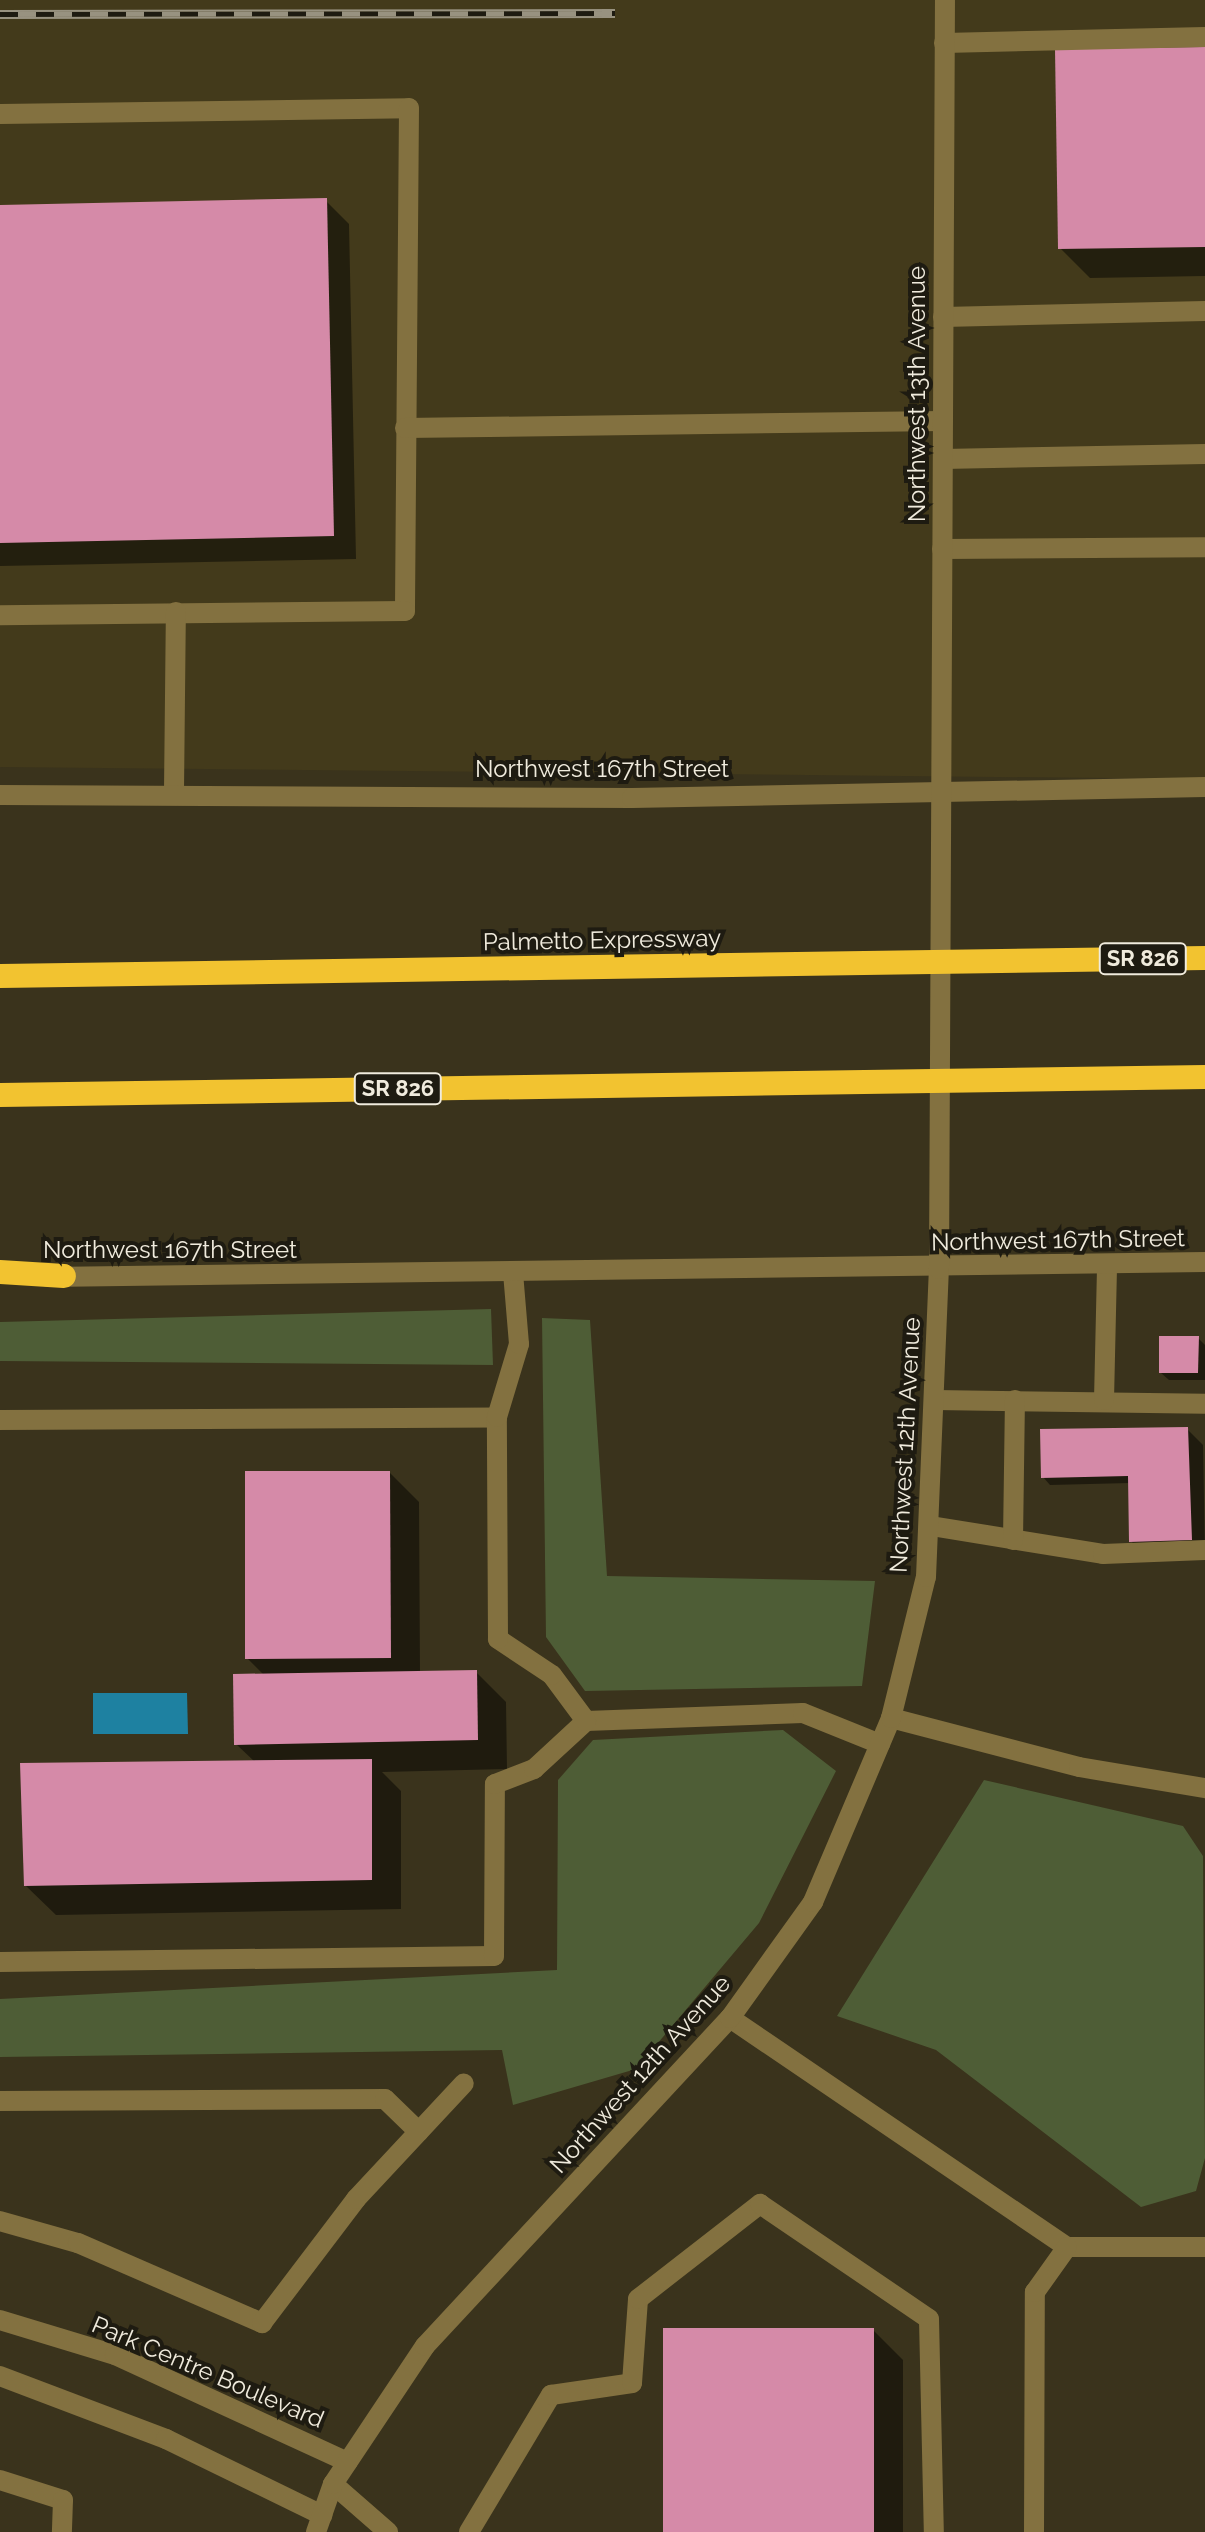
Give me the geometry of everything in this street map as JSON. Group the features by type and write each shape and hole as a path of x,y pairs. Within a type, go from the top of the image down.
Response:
{"highway":[{"name":"Palmetto Expressway","path":"0,976 1205,958"},
{"name":"SR 826","path":"0,1095 1205,1077"},
{"path":"0,1274 64,1276"}],"street":[{"name":"Northwest 13th Avenue","path":"941,788 945,0"},
{"path":"944,43 1205,37"},
{"path":"0,114 409,108 405,611 0,615"},
{"path":"943,317 1205,311"},
{"path":"405,428 943,421"},
{"path":"943,459 1205,454"},
{"path":"942,549 1205,547"},
{"path":"174,791 176,612"},
{"name":"Northwest 167th Street","path":"0,795 174,791 632,798 941,788 1205,787"},
{"name":"Northwest 12th Avenue","path":"319,2524 333,2484 425,2346 730,2018 813,1902 891,1718 926,1577 931,1526 939,1269 941,788"},
{"name":"Northwest 167th Street","path":"64,1276 939,1269 1205,1262"},
{"path":"1104,1400 1107,1264"},
{"path":"513,1273 519,1344 497,1417 498,1639 552,1675 586,1721"},
{"path":"935,1400 1104,1400 1205,1404"},
{"path":"1013,1540 1015,1400"},
{"path":"0,1420 497,1417"},
{"path":"931,1526 1103,1554 1205,1550"},
{"path":"0,1962 494,1956 495,1784 534,1769 586,1721 803,1713 880,1744"},
{"path":"891,1718 1079,1767 1205,1788"},
{"path":"730,2018 1067,2247 1205,2247"},
{"path":"0,2221 78,2243 262,2323 356,2199 464,2083"},
{"path":"0,2101 385,2099 419,2132"},
{"path":"469,2532 551,2395 632,2383 638,2299 760,2204 929,2319 934,2532"},
{"path":"1034,2532 1035,2292 1067,2247"},
{"name":"Park Centre Boulevard","path":"0,2320 115,2355 348,2462"},
{"path":"0,2376 166,2439 319,2524"},
{"path":"0,2480 63,2500 62,2532"},
{"path":"333,2484 388,2532"}],"shaded area":[{"path":"0,0 1205,0 1205,779 0,767"}],"green space":[{"path":"491,1309 493,1365 0,1361 0,1322"},
{"path":"542,1318 590,1320 607,1576 875,1581 862,1686 585,1691 546,1637"},
{"path":"783,1730 836,1771 759,1923 636,2069 513,2105 502,2050 0,2057 0,1999 557,1970 558,1780 593,1740"},
{"path":"984,1780 1183,1826 1203,1856 1205,2158 1196,2191 1141,2207 936,2050 837,2016"}],"water":[{"path":"93,1693 187,1693 188,1734 93,1734"}],"building":[{"path":"1205,47 1205,247 1058,249 1055,49"},
{"path":"327,198 334,536 0,543 0,205"},
{"path":"1159,1336 1199,1336 1198,1373 1159,1373"},
{"path":"1188,1427 1192,1540 1129,1542 1128,1476 1041,1478 1040,1429"},
{"path":"245,1471 390,1471 391,1658 245,1659"},
{"path":"477,1670 478,1740 234,1745 233,1674"},
{"path":"372,1759 372,1880 24,1886 20,1763"},
{"path":"663,2328 874,2328 874,2532 663,2532"}],"railway":[{"path":"0,14 615,13"}]}
